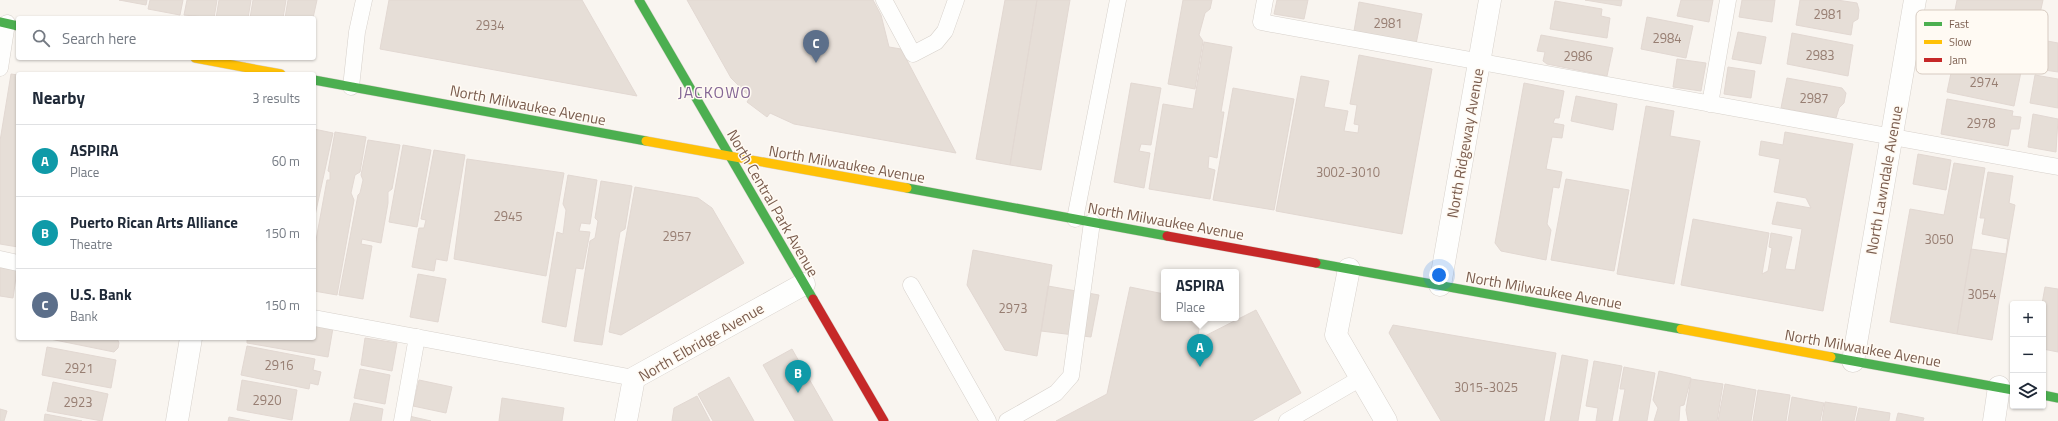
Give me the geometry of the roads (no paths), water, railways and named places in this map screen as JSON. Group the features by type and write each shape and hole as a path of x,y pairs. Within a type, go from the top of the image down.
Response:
{"main road":[{"name":"North Central Park Avenue","path":"639,0 884,421"},
{"path":"202,60 239,70 260,72"},
{"name":"North Milwaukee Avenue","path":"316,80 2006,389"},
{"path":"2046,396 2058,398"}],"street":[{"name":"North Ridgeway Avenue","path":"1440,285 1490,0"},
{"name":"North Lawndale Avenue","path":"1853,361 1915,0"},
{"path":"1350,269 1336,335 1386,421"},
{"name":"North Elbridge Avenue","path":"626,421 634,378 804,284"},
{"path":"177,421 191,340"},
{"path":"1994,421 2006,389"}],"lane":[{"path":"351,87 357,32 364,0"},
{"path":"884,0 913,54 936,42 946,31 956,0"},
{"path":"1075,219 1118,0"},
{"path":"1265,0 1261,22 2058,167"},
{"path":"1710,104 1728,0"},
{"path":"0,68 8,24"},
{"path":"1007,421 1056,393 1071,376 1092,222"},
{"path":"0,259 16,263"},
{"path":"911,285 988,421"},
{"path":"316,318 634,378"},
{"path":"402,421 417,337"},
{"path":"1287,421 1361,378"}],"place":[{"name":"U.S. Bank","path":"816,63"},
{"name":"ASPIRA","path":"1200,367"},
{"name":"Puerto Rican Arts Alliance","path":"798,393"}],"district":[{"name":"JACKOWO","path":"715,92"}]}
